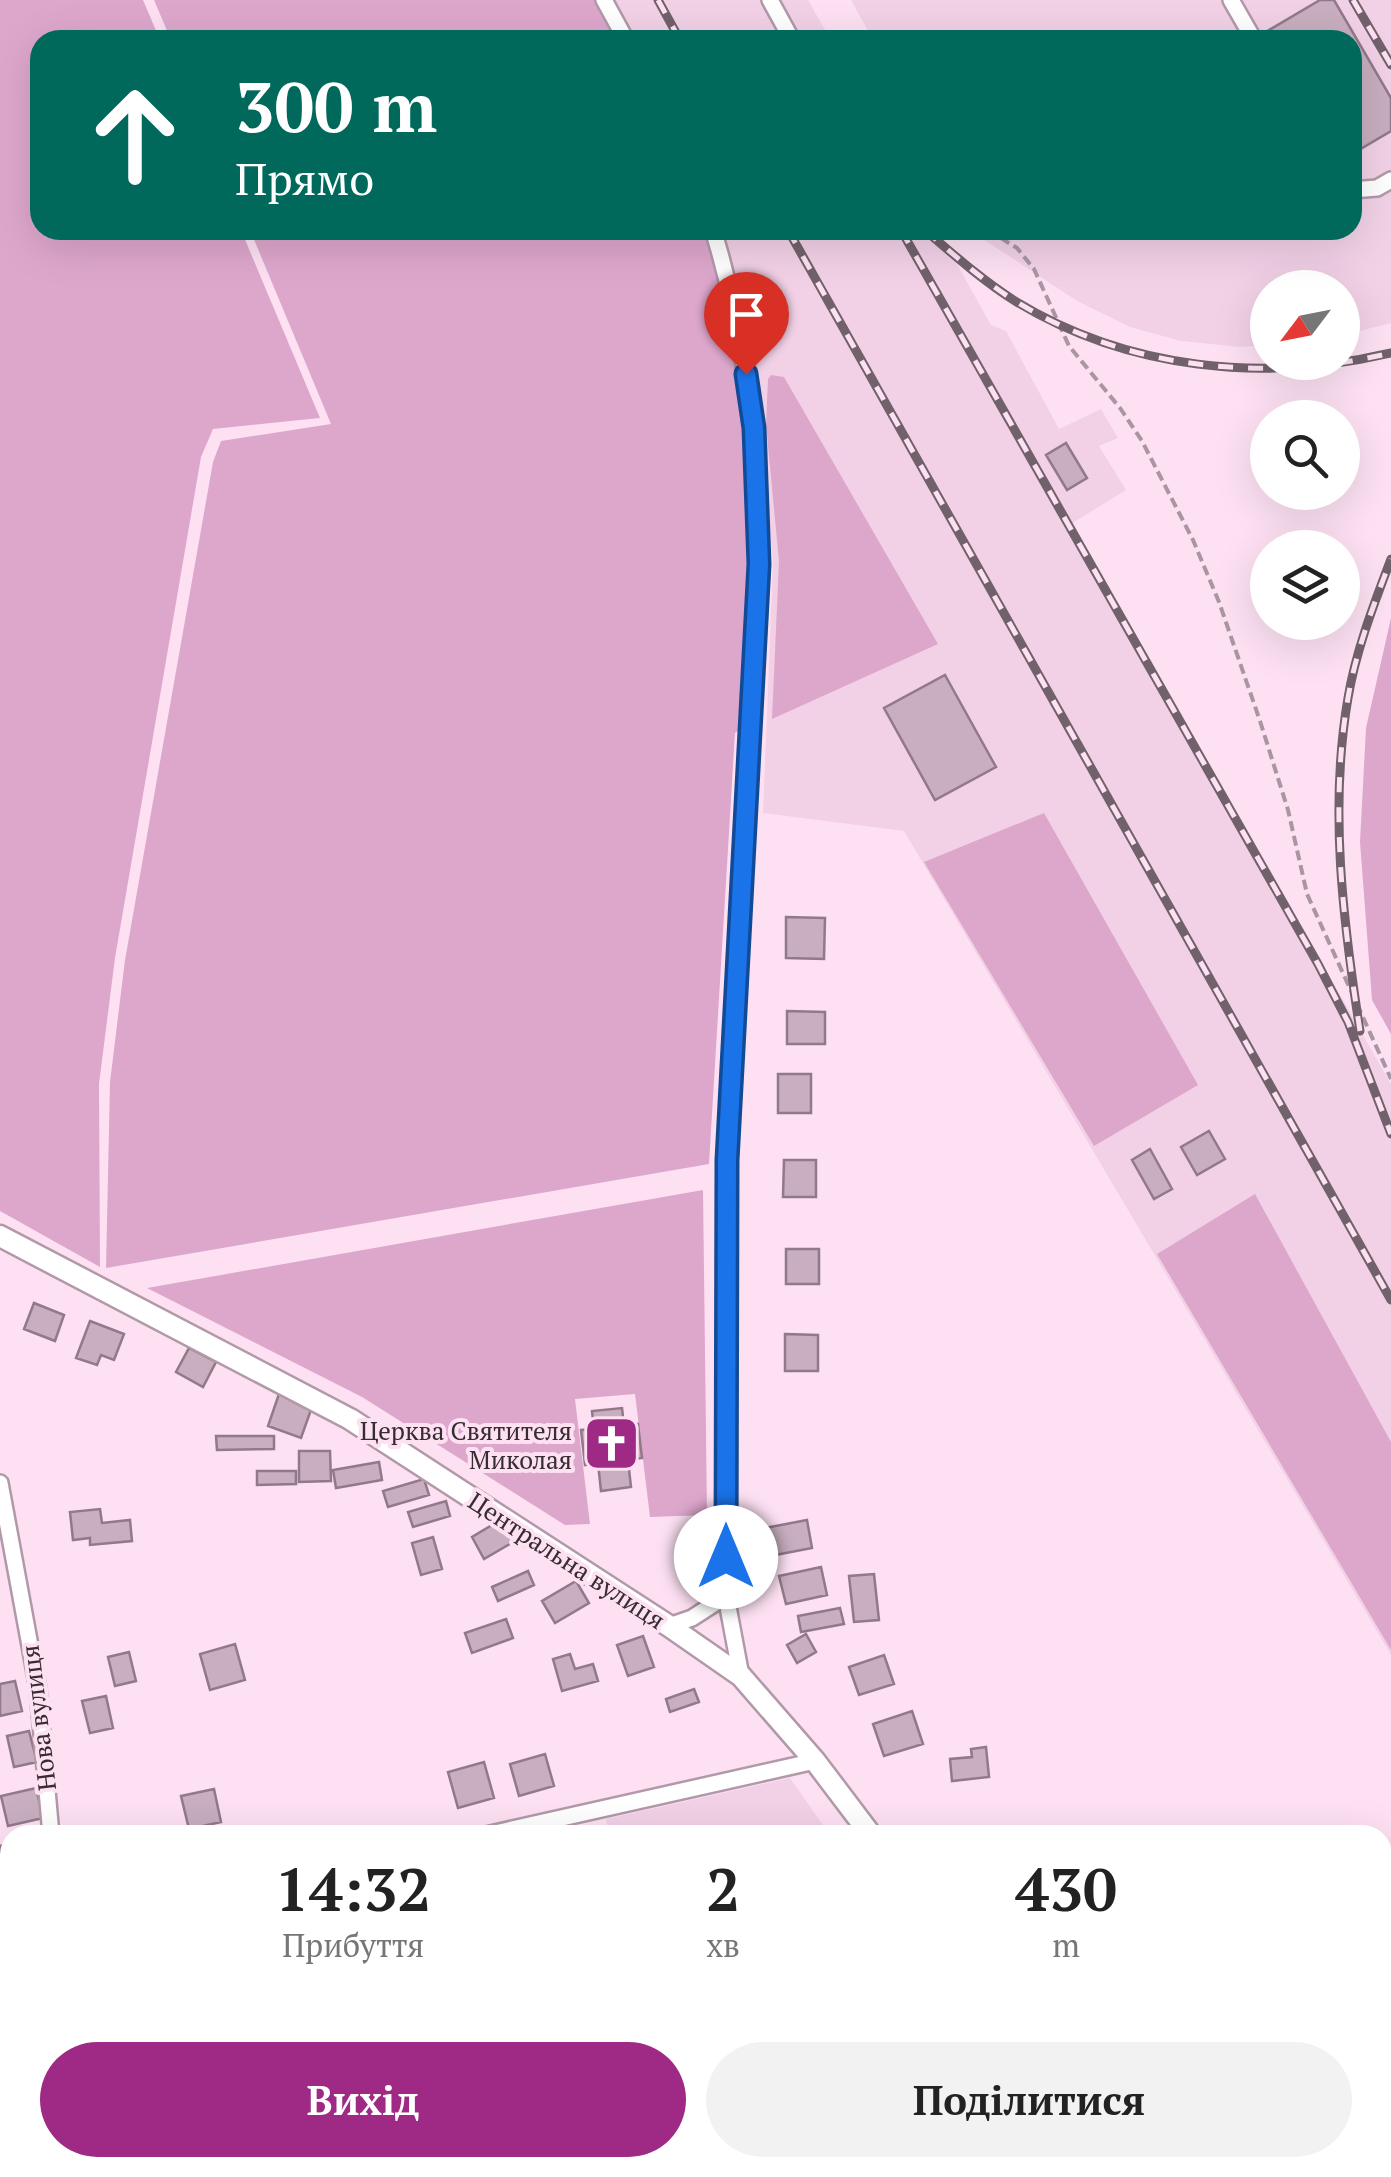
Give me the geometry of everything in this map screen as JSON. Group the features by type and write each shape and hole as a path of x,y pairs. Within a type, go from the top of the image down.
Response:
{"street":[{"path":"604,0 620,30"},
{"path":"770,0 786,30"},
{"path":"1231,0 1248,30"},
{"path":"1362,189 1377,188 1391,180"},
{"path":"715,240 742,347 755,445 759,564 727,1160 726,1596 741,1676"},
{"name":"Центральна вулиця","path":"0,1236 350,1420 670,1626 741,1676 815,1761 863,1825"},
{"name":"Нова вулиця","path":"0,1482 38,1688 51,1825"},
{"path":"670,1626 692,1618 726,1596"},
{"path":"530,1825 815,1761"}],"path":[{"path":"1004,240 1017,248 1034,269 1069,346 1142,441 1193,540 1260,721 1288,810 1308,894 1391,1080"}],"shaded area":[{"path":"0,0 143,0 156,30 30,30 30,240 245,240 320,418 213,429 201,457 115,958 99,1084 100,1267 0,1211"},
{"path":"154,0 597,0 614,30 167,30"},
{"path":"612,0 808,0 825,30 628,30"},
{"path":"851,0 1391,0 1391,323 1360,331 1360,270 1250,270 1250,346 1240,347 1181,341 1130,327 1077,301 985,240 1362,240 1362,30 868,30"},
{"path":"254,240 708,240 740,377 753,526 744,727 735,733 709,1164 106,1268 110,1082 125,960 213,462 221,441 331,424"},
{"path":"724,240 944,240 991,325 1006,331 1059,429 1101,409 1118,438 1099,446 1126,490 1071,524 1391,1084 1391,1655 904,831 763,813 773,562 752,349 741,291"},
{"path":"771,375 784,377 938,644 772,719 779,561 766,425"},
{"path":"1391,618 1391,1034 1372,1000 1360,842 1366,728"},
{"path":"1044,813 1198,1085 1094,1146 924,862"},
{"path":"703,1190 707,1515 650,1517 635,1394 575,1399 590,1524 565,1525 362,1397 147,1288"},
{"path":"1255,1194 1391,1442 1391,1650 1157,1254"},
{"path":"790,1778 823,1825 607,1825 606,1819"}],"building":[{"path":"1320,0 1334,0 1351,30 1269,30"},
{"path":"1362,48 1391,98 1391,131 1362,148"},
{"path":"1066,443 1087,478 1067,490 1046,455"},
{"path":"945,675 996,767 935,800 884,708"},
{"path":"786,917 825,918 824,959 786,958"},
{"path":"787,1011 825,1012 825,1044 787,1044"},
{"path":"778,1074 811,1074 811,1113 778,1113"},
{"path":"1209,1131 1225,1159 1197,1175 1181,1147"},
{"path":"1150,1149 1172,1189 1154,1199 1132,1160"},
{"path":"784,1160 816,1160 816,1197 783,1197"},
{"path":"786,1249 819,1249 819,1284 786,1284"},
{"path":"34,1303 64,1315 55,1341 24,1329"},
{"path":"90,1321 124,1334 114,1360 101,1355 97,1365 76,1358"},
{"path":"785,1334 818,1335 818,1371 785,1371"},
{"path":"189,1348 216,1362 203,1387 176,1372"},
{"path":"279,1394 312,1407 301,1438 268,1426"},
{"name":"Церква Святителя Миколая","path":"622,1408 624,1426 638,1424 642,1458 628,1460 631,1487 601,1491 598,1463 585,1465 581,1430 594,1429 592,1411"},
{"path":"216,1436 274,1436 274,1449 217,1450"},
{"path":"299,1451 330,1451 331,1481 299,1482"},
{"path":"379,1462 382,1480 336,1488 333,1470"},
{"path":"257,1471 296,1471 296,1484 257,1485"},
{"path":"424,1479 429,1495 388,1507 383,1491"},
{"path":"446,1501 450,1516 413,1527 408,1512"},
{"path":"100,1509 102,1523 130,1520 132,1541 90,1545 90,1538 73,1540 70,1512"},
{"path":"502,1519 515,1541 484,1559 472,1537"},
{"path":"807,1520 812,1548 770,1556 765,1528"},
{"path":"433,1537 442,1569 421,1575 412,1543"},
{"path":"821,1567 827,1595 786,1604 779,1576"},
{"path":"528,1571 534,1585 498,1601 492,1587"},
{"path":"874,1574 879,1620 854,1622 849,1576"},
{"path":"576,1581 589,1603 555,1623 542,1601"},
{"path":"840,1608 844,1624 801,1632 798,1616"},
{"path":"506,1619 513,1638 472,1653 465,1633"},
{"path":"806,1634 816,1652 797,1663 787,1645"},
{"path":"643,1636 654,1667 628,1676 617,1645"},
{"path":"235,1644 245,1680 210,1690 200,1654"},
{"path":"129,1652 136,1681 115,1686 108,1657"},
{"path":"570,1654 575,1669 593,1664 598,1681 562,1691 553,1659"},
{"path":"884,1655 894,1684 859,1695 849,1667"},
{"path":"15,1681 22,1711 0,1716 0,1684"},
{"path":"694,1689 699,1702 670,1712 666,1699"},
{"path":"106,1696 113,1728 90,1733 82,1701"},
{"path":"912,1711 923,1744 884,1756 873,1724"},
{"path":"29,1731 37,1762 14,1767 7,1736"},
{"path":"986,1747 989,1777 952,1781 950,1759 972,1757 971,1749"},
{"path":"545,1754 554,1786 519,1796 510,1764"},
{"path":"484,1762 494,1798 458,1808 448,1772"},
{"path":"36,1788 43,1818 8,1825 1,1796"},
{"path":"214,1789 221,1822 188,1825 181,1796"}],"railway":[{"path":"658,0 674,30"},
{"path":"1353,0 1391,65"},
{"path":"794,240 1391,1300"},
{"path":"907,240 1318,964 1348,1022 1391,1134"},
{"path":"937,240 1015,301 1058,324 1150,356 1246,368 1295,367 1391,353"},
{"path":"1360,1031 1340,864 1339,781 1351,680 1391,559"}],"place":[{"name":"Церква Святителя Миколая","path":"611,1444"}],"route":[{"path":"726,1557 727,1160 759,564 754,428 746,374"}]}
